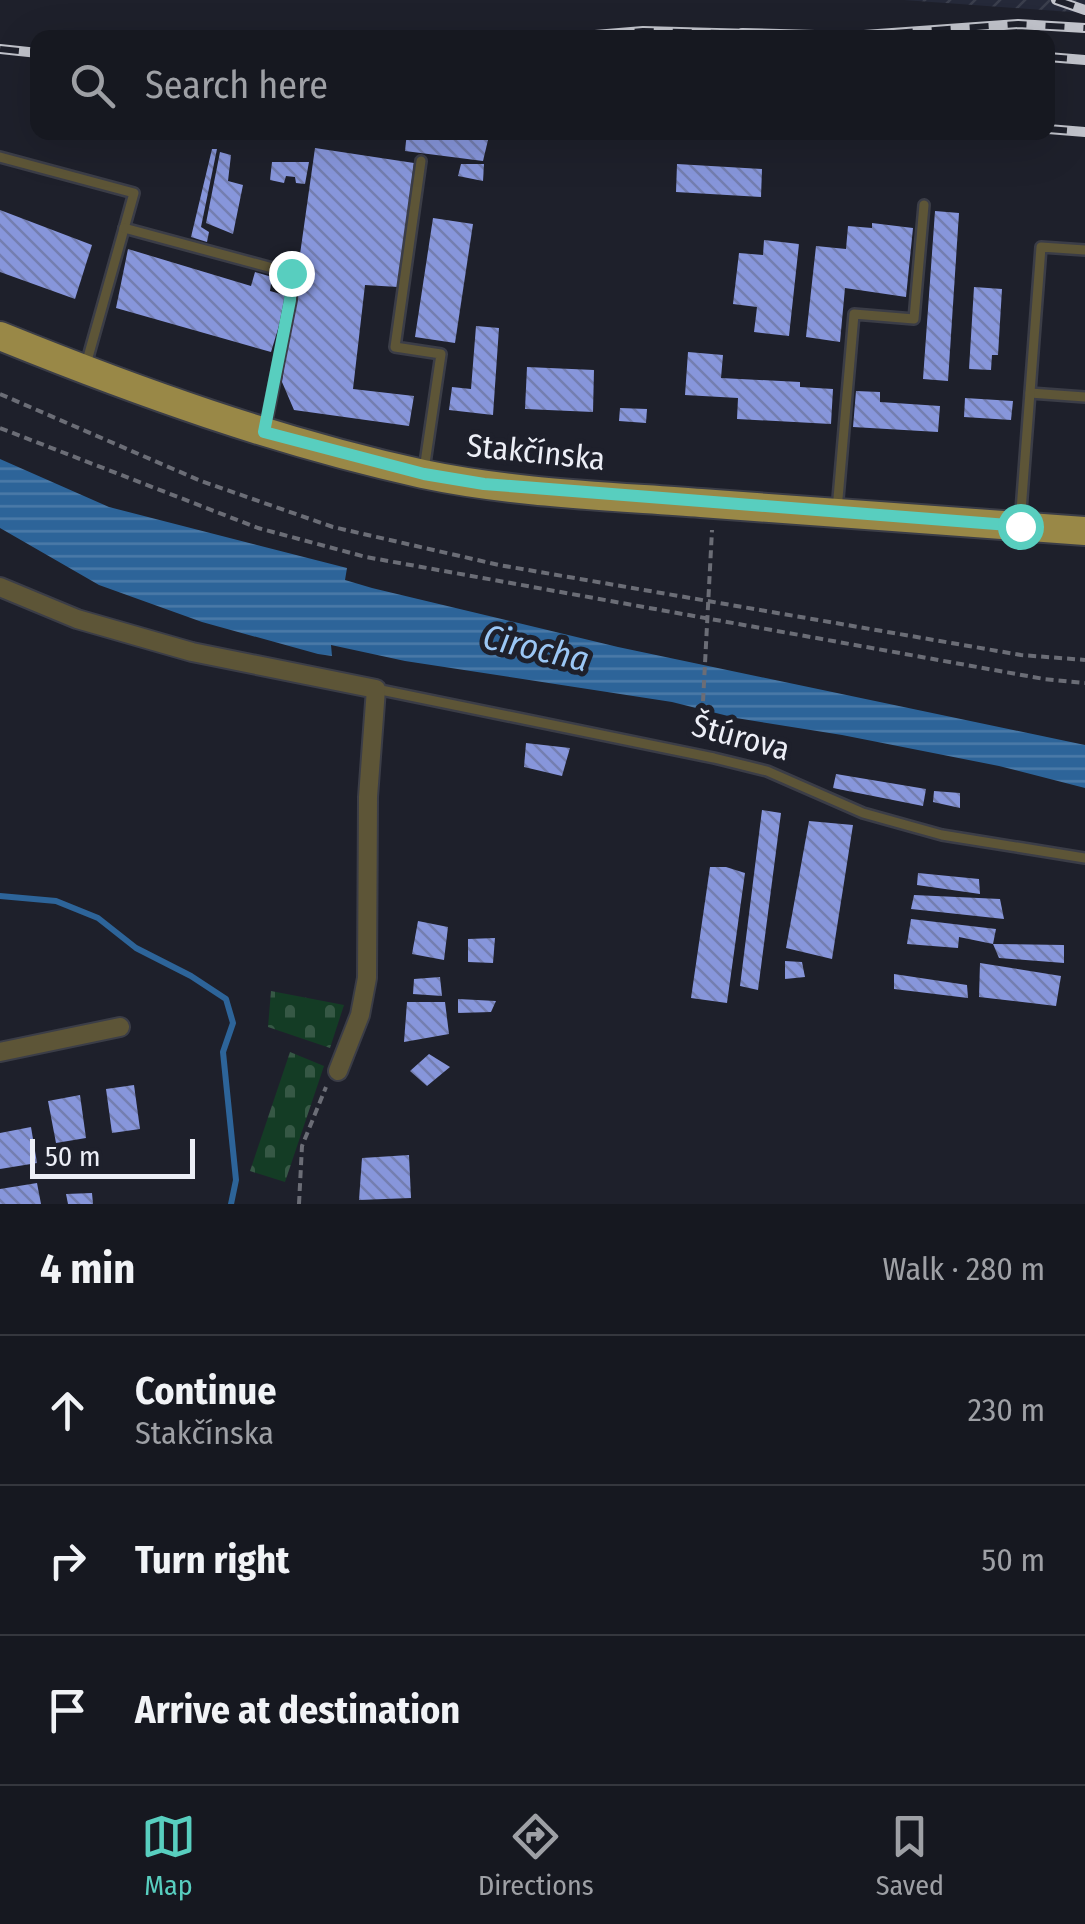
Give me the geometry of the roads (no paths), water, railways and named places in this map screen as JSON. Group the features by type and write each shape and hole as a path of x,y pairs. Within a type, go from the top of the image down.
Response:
{"main road":[{"name":"Stakčínska","path":"0,336 264,432 424,474 484,484 1085,531"}],"street":[{"name":"Štúrova","path":"0,587 78,619 192,652 376,689"},
{"path":"338,1071 360,1015 367,978 368,797 376,689"},
{"path":"0,1052 120,1027"}],"lane":[{"path":"0,157 134,193 85,370"},
{"path":"421,161 395,347 441,354 424,474"},
{"path":"836,513 854,314 914,319 924,205"},
{"path":"124,228 291,273 290,300 264,432"},
{"path":"1020,526 1041,247 1085,250"},
{"path":"1030,392 1085,397"},
{"name":"Štúrova","path":"376,689 700,755 767,772 863,813 906,826 1085,858"}],"water":[{"name":"Cirocha","path":"0,459 109,507 347,568 345,580 372,588 618,647 1085,745 1085,788 999,766 736,718 672,702 405,661 331,645 332,656 318,654 202,622 99,585 0,528"}],"waterway":[{"path":"0,896 56,901 98,918 136,948 226,999 233,1023 223,1052 236,1180 231,1204"}],"railway":[{"path":"1056,0 1085,10"},
{"path":"934,30 1018,24 1085,28"},
{"path":"0,49 30,52"},
{"path":"1055,58 1085,60"},
{"path":"1055,130 1085,132"}]}
